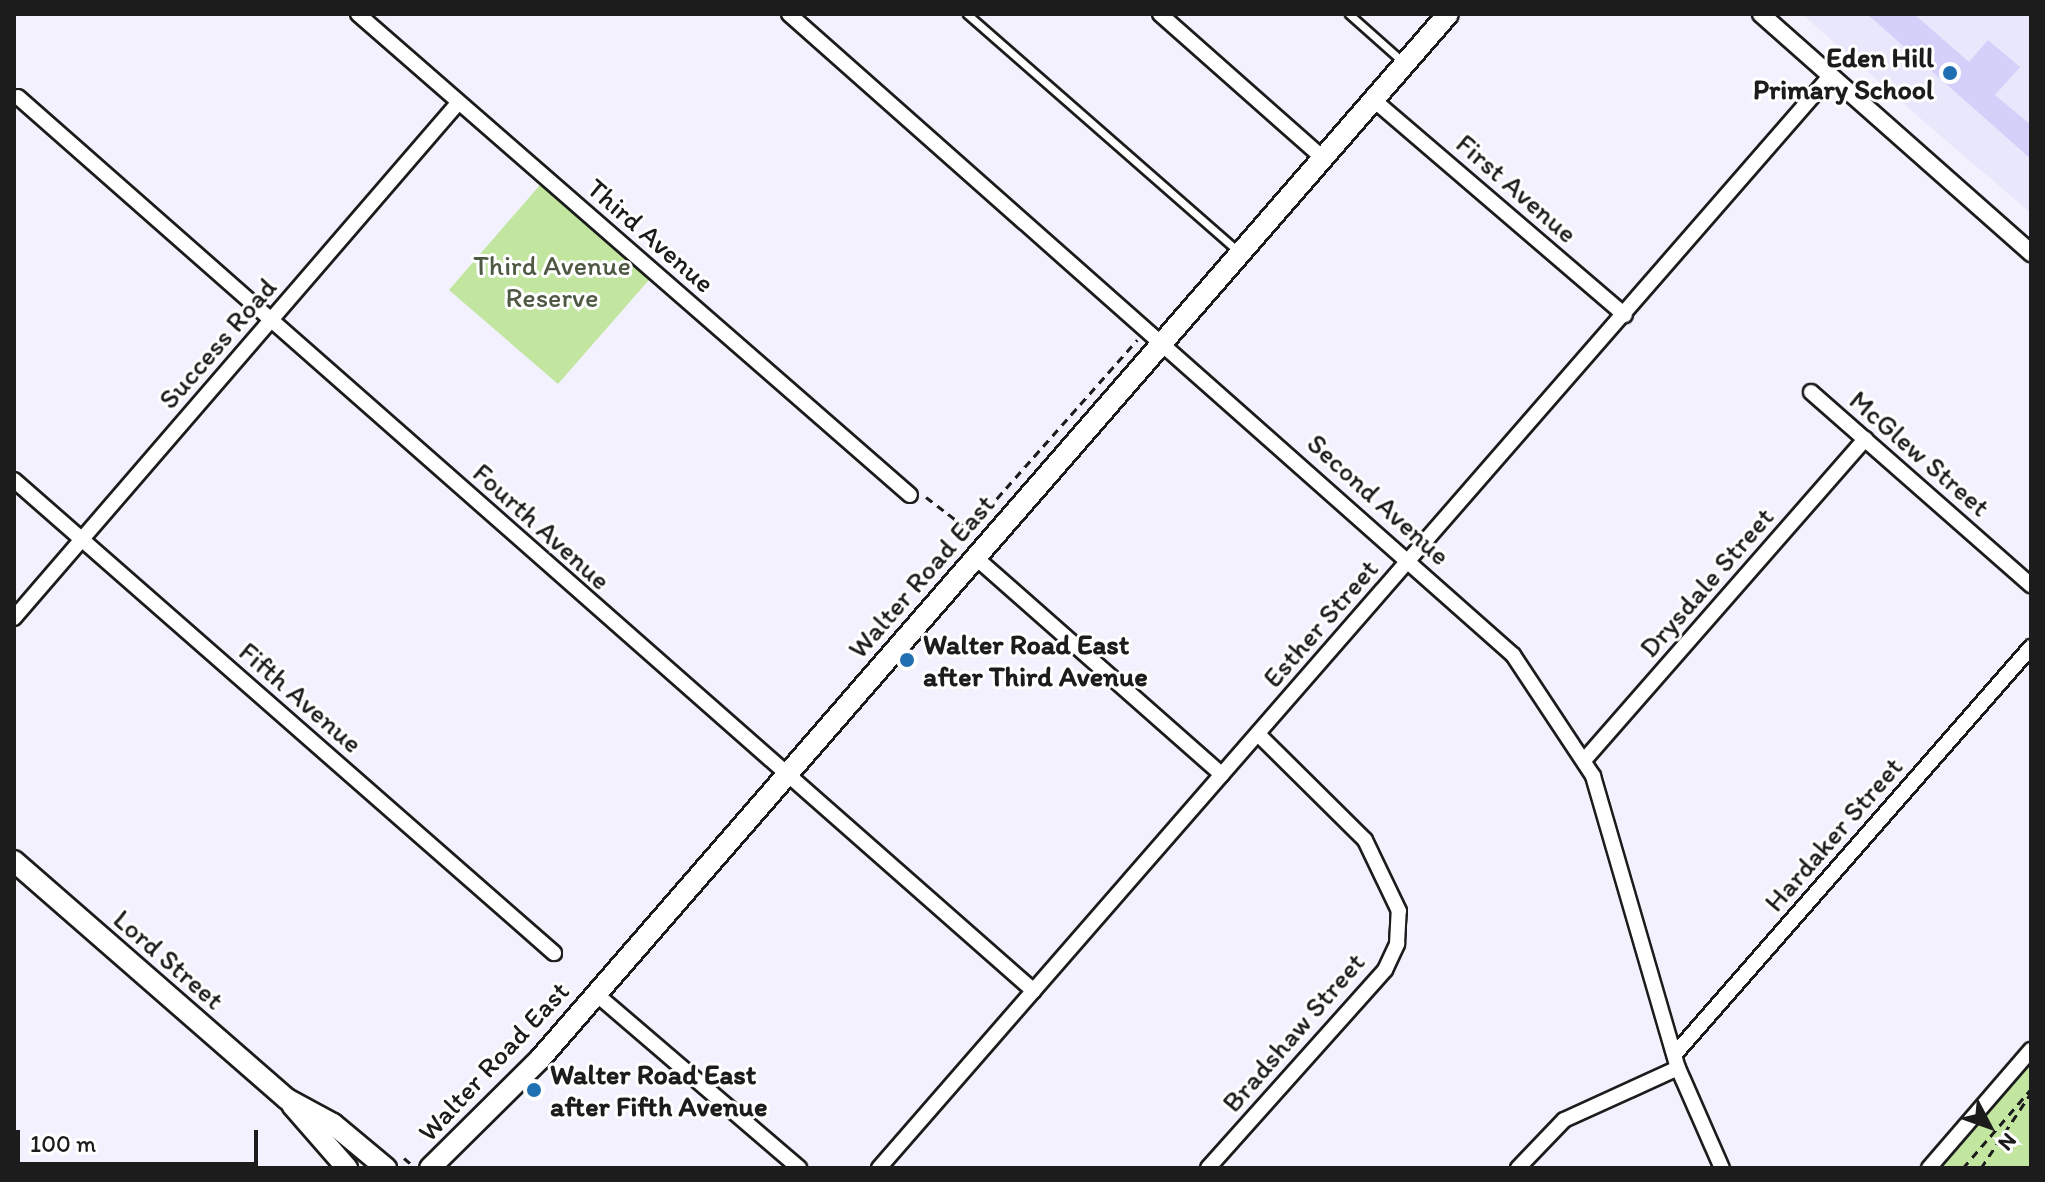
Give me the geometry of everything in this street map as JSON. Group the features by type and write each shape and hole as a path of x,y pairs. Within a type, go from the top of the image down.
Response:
{"main road":[{"name":"Walter Road East","path":"430,1168 595,993 975,557 1155,335 1240,253 1448,14"},
{"name":"Lord Street","path":"14,861 287,1099 347,1168"},
{"name":"Lord Street","path":"287,1099 395,1163"}],"street":[{"name":"Third Avenue","path":"358,14 910,495"},
{"name":"Second Avenue","path":"789,14 1410,560 1513,655 1586,758 1624,863 1677,1061 1722,1168"},
{"path":"1160,14 1324,159"},
{"path":"1761,14 2031,253"},
{"name":"Esther Street","path":"879,1168 1831,75"},
{"name":"Fourth Avenue","path":"18,97 784,777 804,786 1034,991"},
{"name":"First Avenue","path":"1375,101 1625,315"},
{"name":"Success Road","path":"14,618 459,102"},
{"name":"McGlew Street","path":"1811,392 2031,585"},
{"name":"Drysdale Street","path":"1586,758 1865,439"},
{"name":"Fifth Avenue","path":"14,480 554,953"},
{"path":"975,557 1222,775"},
{"name":"Hardaker Street","path":"1677,1061 2031,647"},
{"name":"Bradshaw Street","path":"1208,1168 1385,970 1397,944 1399,911 1365,840 1258,734"},
{"path":"595,993 799,1168"},
{"path":"1929,1168 2031,1050"},
{"path":"1518,1168 1564,1120 1677,1061"}],"lane":[{"path":"967,14 1240,253"},
{"path":"1349,14 1405,63"}],"path":[{"path":"910,495 930,498 969,530 1155,335"},
{"path":"1963,1168 2031,1091"},
{"path":"1981,1168 2031,1091"},
{"path":"395,1163 415,1168"}],"shaded area":[{"name":"Eden Hill Primary School","path":"1802,14 2031,14 2031,213 1936,132"}],"green space":[{"name":"Third Avenue Reserve","path":"546,178 655,273 558,384 449,290"},
{"path":"2024,1058 2031,1065 2031,1168 1929,1168"}],"building":[{"path":"1867,14 1914,14 1969,62 1988,40 2020,67 1995,95 2031,125 2031,159"}],"place":[{"name":"Eden Hill Primary School","path":"1950,73"},
{"name":"Walter Road East after Third Avenue","path":"907,660"},
{"name":"Walter Road East after Fifth Avenue","path":"534,1090"}]}
